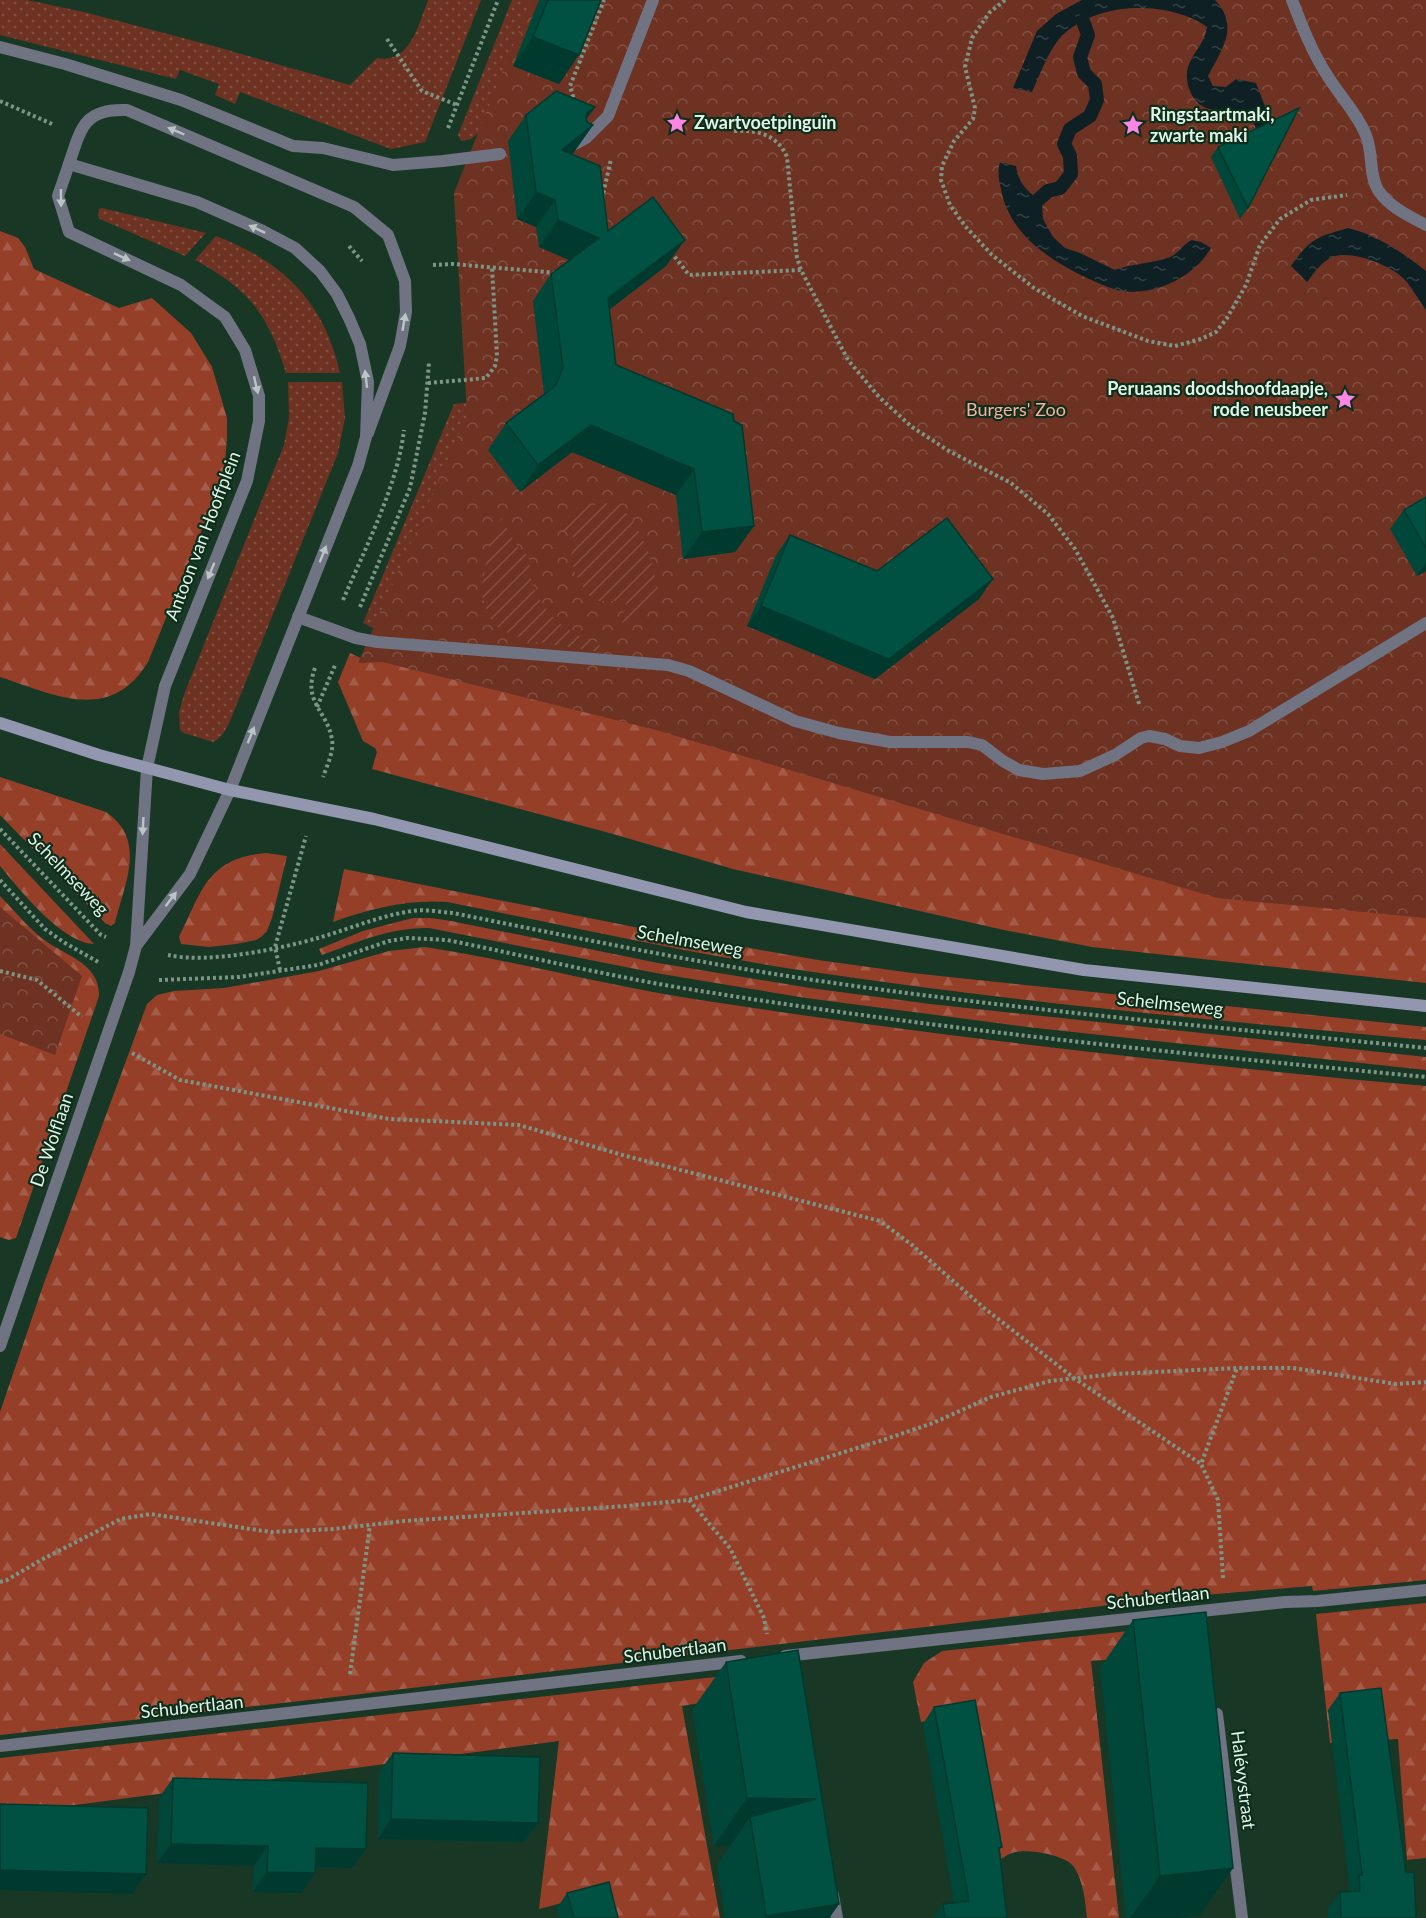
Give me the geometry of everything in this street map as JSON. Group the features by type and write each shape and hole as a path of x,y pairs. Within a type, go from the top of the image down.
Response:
{"main road":[{"name":"Schelmseweg","path":"0,723 147,768 230,790 374,819 746,912 1084,970 1426,1006"}],"street":[{"path":"581,141 608,116 653,0"},
{"path":"1292,0 1306,35 1327,75 1366,133 1372,155 1372,177 1378,190 1387,201 1426,225"},
{"path":"0,47 65,64 181,100 292,146 323,148 393,165 500,153"},
{"name":"Antoon van Hooffplein","path":"147,768 165,686 247,481 259,421 259,396 246,350 225,317 181,285 69,232 58,196 79,134 87,121 98,113 109,110 127,110 354,207 388,235 405,281 406,312 400,346 366,437 358,466 230,790"},
{"name":"Antoon van Hooffplein","path":"69,164 197,202 294,248 320,271 337,294 360,344 368,382 366,437"},
{"path":"298,617 347,636 377,642 668,665 689,671 795,722 890,742 969,742 981,746 1019,770 1043,774 1080,771 1115,755 1141,738 1149,736 1165,739 1180,746 1199,748 1222,742 1249,731 1426,623"},
{"name":"De Wolflaan","path":"0,1346 107,1037 136,946 147,768"},
{"name":"De Wolflaan","path":"136,946 190,874 230,790"},
{"name":"Schubertlaan","path":"772,1658 795,1661 1205,1617 1225,1609 1426,1590"},
{"name":"Schubertlaan","path":"0,1746 754,1660"},
{"name":"Halévystraat","path":"1216,1706 1242,1918"},
{"path":"831,1884 837,1918"}],"path":[{"path":"443,161 444,138 498,0"},
{"path":"581,141 570,86 604,0"},
{"path":"1005,0 989,13 972,38 965,67 975,108 973,119 954,141 942,166 941,180 950,205 965,226 992,255 1034,288 1082,316 1148,341 1175,346 1202,339 1216,332 1227,318 1246,285 1260,245 1280,219 1311,200 1378,190"},
{"path":"387,39 422,91 457,105"},
{"path":"734,131 758,132 773,138 782,146 787,157 797,258 848,360 879,396 912,427 949,452 1011,483 1048,514 1075,549 1113,618 1149,736"},
{"path":"602,202 612,155"},
{"path":"668,247 689,275 801,270"},
{"path":"435,265 453,264 556,274 564,266"},
{"path":"428,383 486,378 495,366 497,356 492,267"},
{"path":"317,707 410,488 425,413 430,356"},
{"path":"280,970 275,947 314,808"},
{"name":"Schelmseweg","path":"0,829 101,935 171,956 225,957 318,938 381,917 413,911 433,911 703,962 827,982 932,996 1426,1048"},
{"path":"0,880 45,929 65,943 106,966 162,981 239,977 318,965 389,941 426,938 447,940 699,991 933,1025 1272,1063 1426,1077"},
{"path":"0,970 37,980 107,1037 180,1080 389,1119 519,1125 626,1156 880,1221 912,1245 984,1308 1074,1378 1201,1464 1218,1500 1225,1609"},
{"path":"1201,1464 1237,1368"},
{"path":"0,1582 7,1581 41,1560 121,1519 150,1514 271,1532 689,1500 884,1440 933,1423 991,1397 1050,1381 1115,1374 1237,1368 1293,1368 1396,1383 1426,1382"},
{"path":"689,1500 730,1548 764,1618 772,1658"},
{"path":"346,1707 370,1525"}],"green space":[{"path":"0,0 27,0 84,12 350,85 377,58 398,55 405,49 417,30 428,0 481,0 425,142 391,149 240,92 235,104 215,95 219,84 180,70 176,79 0,35"},
{"path":"512,0 537,0 540,78 471,139 461,141 458,135"},
{"name":"Burgers' Zoo","path":"531,0 1426,0 1426,918 1217,898 656,730 382,662 358,663 467,415 454,193"},
{"path":"99,209 206,233 185,256 100,219"},
{"path":"0,231 18,238 25,247 34,269 119,308 152,298 191,333 212,367 227,418 225,462 217,493 148,662 133,681 117,693 99,699 80,700 61,697 0,677"},
{"path":"216,236 261,258 297,287 323,325 340,373 286,373 272,335 254,306 230,282 195,260"},
{"path":"288,382 342,382 345,418 338,453 230,721 221,736 213,742 180,730 179,712 284,445 289,418"},
{"path":"544,394 375,629 363,623 454,404"},
{"path":"605,503 622,509 639,531 650,557 656,584 655,595 649,608 638,617 620,623 627,601 598,601 588,595 575,573 571,557 573,537 558,526 579,510"},
{"path":"502,518 520,550 529,556 531,579 535,591 548,612 566,628 599,643 600,652 531,641 500,630 488,615 481,592 490,540 496,537 498,523"},
{"path":"1426,636 1426,983 1092,947 1004,930 733,869 372,769 377,752 375,748 363,741 338,682 350,653 367,661"},
{"path":"0,777 106,812 119,823 130,849 130,863 115,923 111,926 105,923 0,815"},
{"path":"0,844 94,944 69,935 42,914 0,866"},
{"path":"266,853 287,856 267,931 256,940 236,944 209,947 181,944 179,937 209,880 231,862 246,856"},
{"path":"344,869 664,933 818,960 912,973 1426,1027 1426,1040 1119,1010 889,983 721,957 447,902 432,901 389,906 333,922"},
{"path":"0,896 39,936 86,967 98,984 99,996 16,1238 9,1240 0,1237"},
{"path":"0,907 82,976 55,1055 0,1034"},
{"path":"413,918 451,921 658,963 810,988 930,1004 1426,1057 1426,1070 1036,1028 806,998 656,973 429,928 388,933 361,940 322,955 319,949 363,931"},
{"path":"425,947 665,994 881,1026 1062,1049 1426,1086 1426,1580 1313,1591 1312,1586 1169,1598 0,1735 0,1412 44,1283 147,1004 157,995 174,991 224,988 319,971 389,951"},
{"path":"1426,1603 1426,1858 1407,1860 1398,1739 1330,1743 1316,1614"},
{"path":"1176,1626 1190,1653 1091,1661 1119,1918 1087,1918 1082,1885 1074,1867 1064,1859 1038,1852 1022,1851 995,1863 966,1713 921,1722 913,1682 924,1663 942,1651"},
{"path":"777,1670 786,1689 682,1706 720,1918 608,1918 600,1893 539,1909 559,1741 0,1815 0,1758"}],"water":[{"path":"1082,0 1215,0 1226,19 1227,28 1223,47 1208,76 1213,86 1226,87 1236,79 1256,83 1273,127 1258,134 1250,117 1245,113 1211,109 1198,103 1189,88 1187,71 1207,27 1173,12 1153,9 1132,8 1111,11 1074,26 1055,45 1032,92 1013,88 1037,31 1056,14"},
{"path":"1000,162 1016,166 1022,183 1042,203 1043,219 1053,237 1065,248 1115,270 1170,257 1192,240 1211,248 1203,259 1183,277 1157,288 1130,292 1102,284 1073,271 1045,254 1022,232 1005,205 999,179"},
{"path":"1348,228 1389,245 1426,271 1426,310 1404,279 1389,268 1369,260 1338,255 1320,266 1307,282 1291,266 1303,250 1315,240"}],"building":[{"path":"548,0 601,0 579,55 533,37"},
{"path":"556,91 595,107 587,113 586,117 587,122 593,125 562,150 600,166 608,231 653,197 685,240 608,298 616,365 733,414 734,421 742,425 754,526 702,532 694,469 591,425 538,465 506,423 555,386 563,368 551,274 599,238 558,220 555,200 536,192 526,115"},
{"path":"1299,108 1248,208 1218,147"},
{"path":"1426,497 1426,548 1404,510"},
{"path":"947,518 993,579 889,659 761,606 790,535 877,571"},
{"path":"1206,1612 1233,1868 1160,1876 1133,1620"},
{"path":"798,1650 839,1904 766,1916 750,1817 816,1799 747,1798 726,1662"},
{"path":"1381,1688 1406,1873 1414,1872 1416,1918 1341,1918 1340,1892 1360,1891 1359,1875 1362,1875 1340,1693"},
{"path":"975,1700 1002,1847 999,1848 1007,1918 945,1918 943,1904 969,1901 934,1707"},
{"path":"393,1753 540,1757 538,1823 391,1819"},
{"path":"173,1778 368,1783 366,1849 316,1848 315,1873 267,1872 268,1846 171,1844"},
{"path":"0,1804 148,1808 146,1874 0,1870"},
{"path":"609,1882 618,1918 574,1918 567,1893"}],"waterway":[{"path":"1038,200 1048,191 1060,188 1071,174 1070,156 1064,144 1070,129 1090,116 1097,100 1095,84 1084,73 1080,57 1088,35 1083,21"}],"place":[{"name":"Zwartvoetpinguïn","path":"677,123"},
{"name":"Ringstaartmaki, zwarte maki","path":"1133,125"},
{"name":"Peruaans doodshoofdaapje, rode neusbeer","path":"1345,399"}]}
